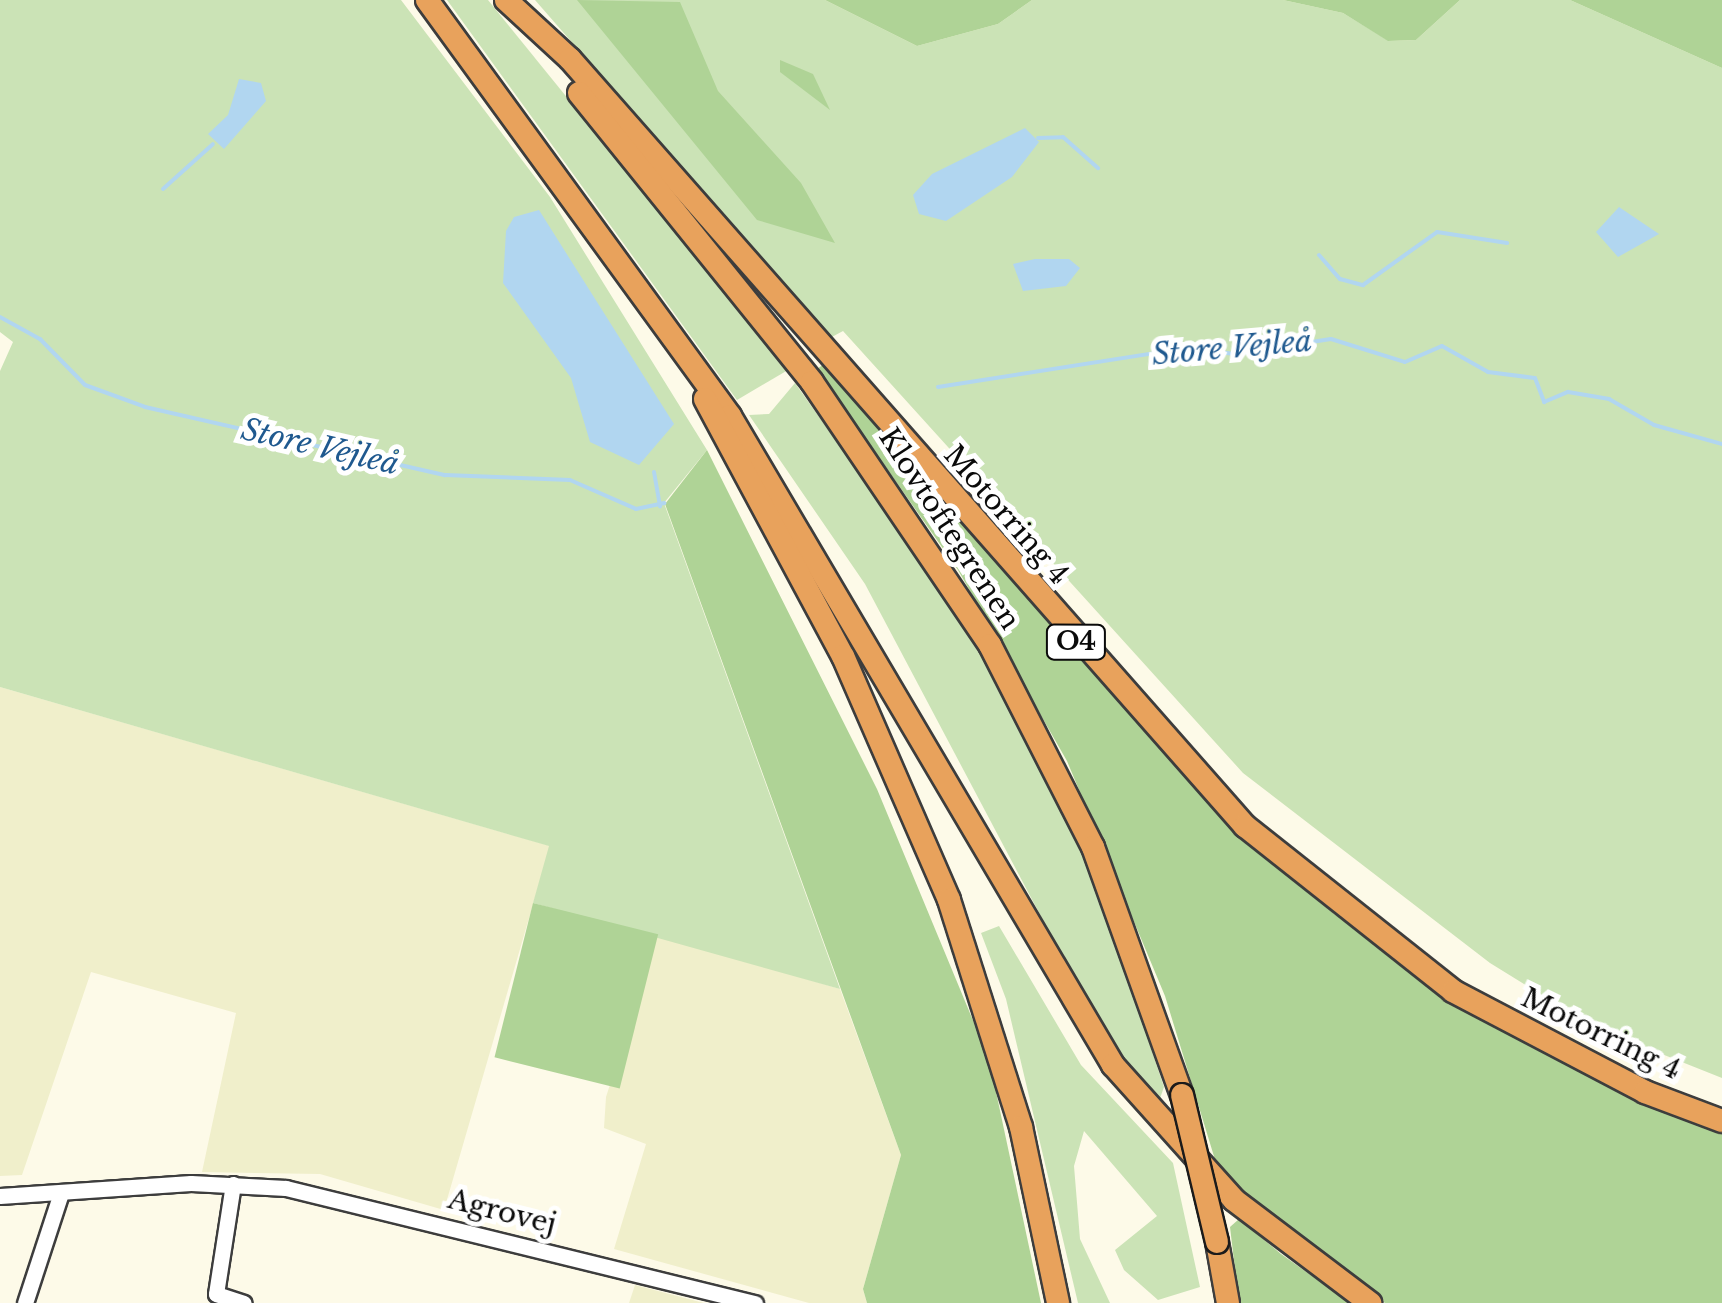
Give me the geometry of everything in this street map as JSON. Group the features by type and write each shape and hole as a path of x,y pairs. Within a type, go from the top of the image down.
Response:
{"highway":[{"path":"427,0 688,364 818,558 1113,1065 1234,1200 1370,1303"},
{"name":"Motorring 4","path":"506,0 535,34 570,59 1245,826 1452,991 1645,1092 1722,1121"},
{"name":"Klovtoftegrenen","path":"535,34 812,382 990,645 1094,847 1182,1095 1228,1303"},
{"path":"688,364 843,656 928,846 1021,1127 1058,1303"}],"street":[{"name":"Agrovej","path":"0,1196 233,1184 347,1198 755,1303"},
{"path":"233,1184 216,1294 244,1303"},
{"path":"24,1303 61,1192"}],"green space":[{"path":"0,0 401,0 550,197 707,450 664,503 840,989 533,903 549,846 0,687 0,371 13,342 0,332"},
{"path":"447,0 488,0 788,370 737,400"},
{"path":"535,0 825,0 917,46 998,24 1032,0 1283,0 1343,13 1389,41 1416,40 1460,0 1570,0 1722,68 1722,1078 1594,1027 1490,963 1243,773 843,331 830,338"},
{"path":"577,0 680,2 718,91 801,183 835,243 757,220"},
{"path":"825,0 1032,0 998,24 917,46"},
{"path":"1283,0 1460,0 1416,40 1388,41 1343,13"},
{"path":"1570,0 1722,0 1722,68"},
{"path":"780,60 813,74 830,110 780,72"},
{"path":"824,364 1175,763 1334,914 1538,1049 1722,1129 1722,1303 1385,1303 1220,1176 1165,996 1067,761 958,570 817,369"},
{"path":"795,383 955,609 1079,833 1164,1087 1158,1104 1107,1041 865,584 749,415 769,414"},
{"path":"707,450 877,789 989,1059 1041,1303 867,1303 863,1289 901,1155 665,504"},
{"path":"0,687 550,846 444,1210 320,1174 202,1172 236,1013 91,972 22,1175 0,1176"},
{"path":"533,903 658,934 620,1088 495,1057"},
{"path":"999,926 1081,1065 1173,1163 1200,1287 1158,1300 1124,1270 1115,1250 1157,1216 1084,1131 1074,1166 1080,1239 1110,1303 1078,1303 1006,999 981,933"},
{"path":"658,935 840,989 901,1155 863,1289 867,1303 809,1303 614,1249 646,1144 604,1128 606,1097"},
{"path":"1239,1219 1350,1303 1239,1303 1230,1227"},
{"path":"635,1285 704,1303 629,1303"}],"water":[{"path":"239,79 261,83 266,101 224,149 208,134 228,115"},
{"path":"1025,128 1039,142 1012,177 946,221 919,214 913,195 932,174"},
{"path":"1619,207 1659,234 1618,257 1596,232"},
{"path":"539,210 674,424 639,465 590,442 571,378 503,283 506,231 514,217"},
{"path":"1035,259 1069,259 1080,268 1066,286 1023,291 1013,264"}],"waterway":[{"path":"1038,138 1063,137 1098,168"},
{"path":"163,189 213,144"},
{"path":"1319,255 1340,279 1363,285 1437,232 1507,243"},
{"name":"Store Vejleå","path":"0,317 40,339 85,385 145,407 445,475 570,480 636,509 664,503"},
{"name":"Store Vejleå","path":"938,387 1188,348 1235,354 1331,339 1405,362 1442,346 1488,372 1535,378 1544,402 1568,392 1609,399 1654,425 1722,444"},
{"path":"654,472 660,506"}]}
